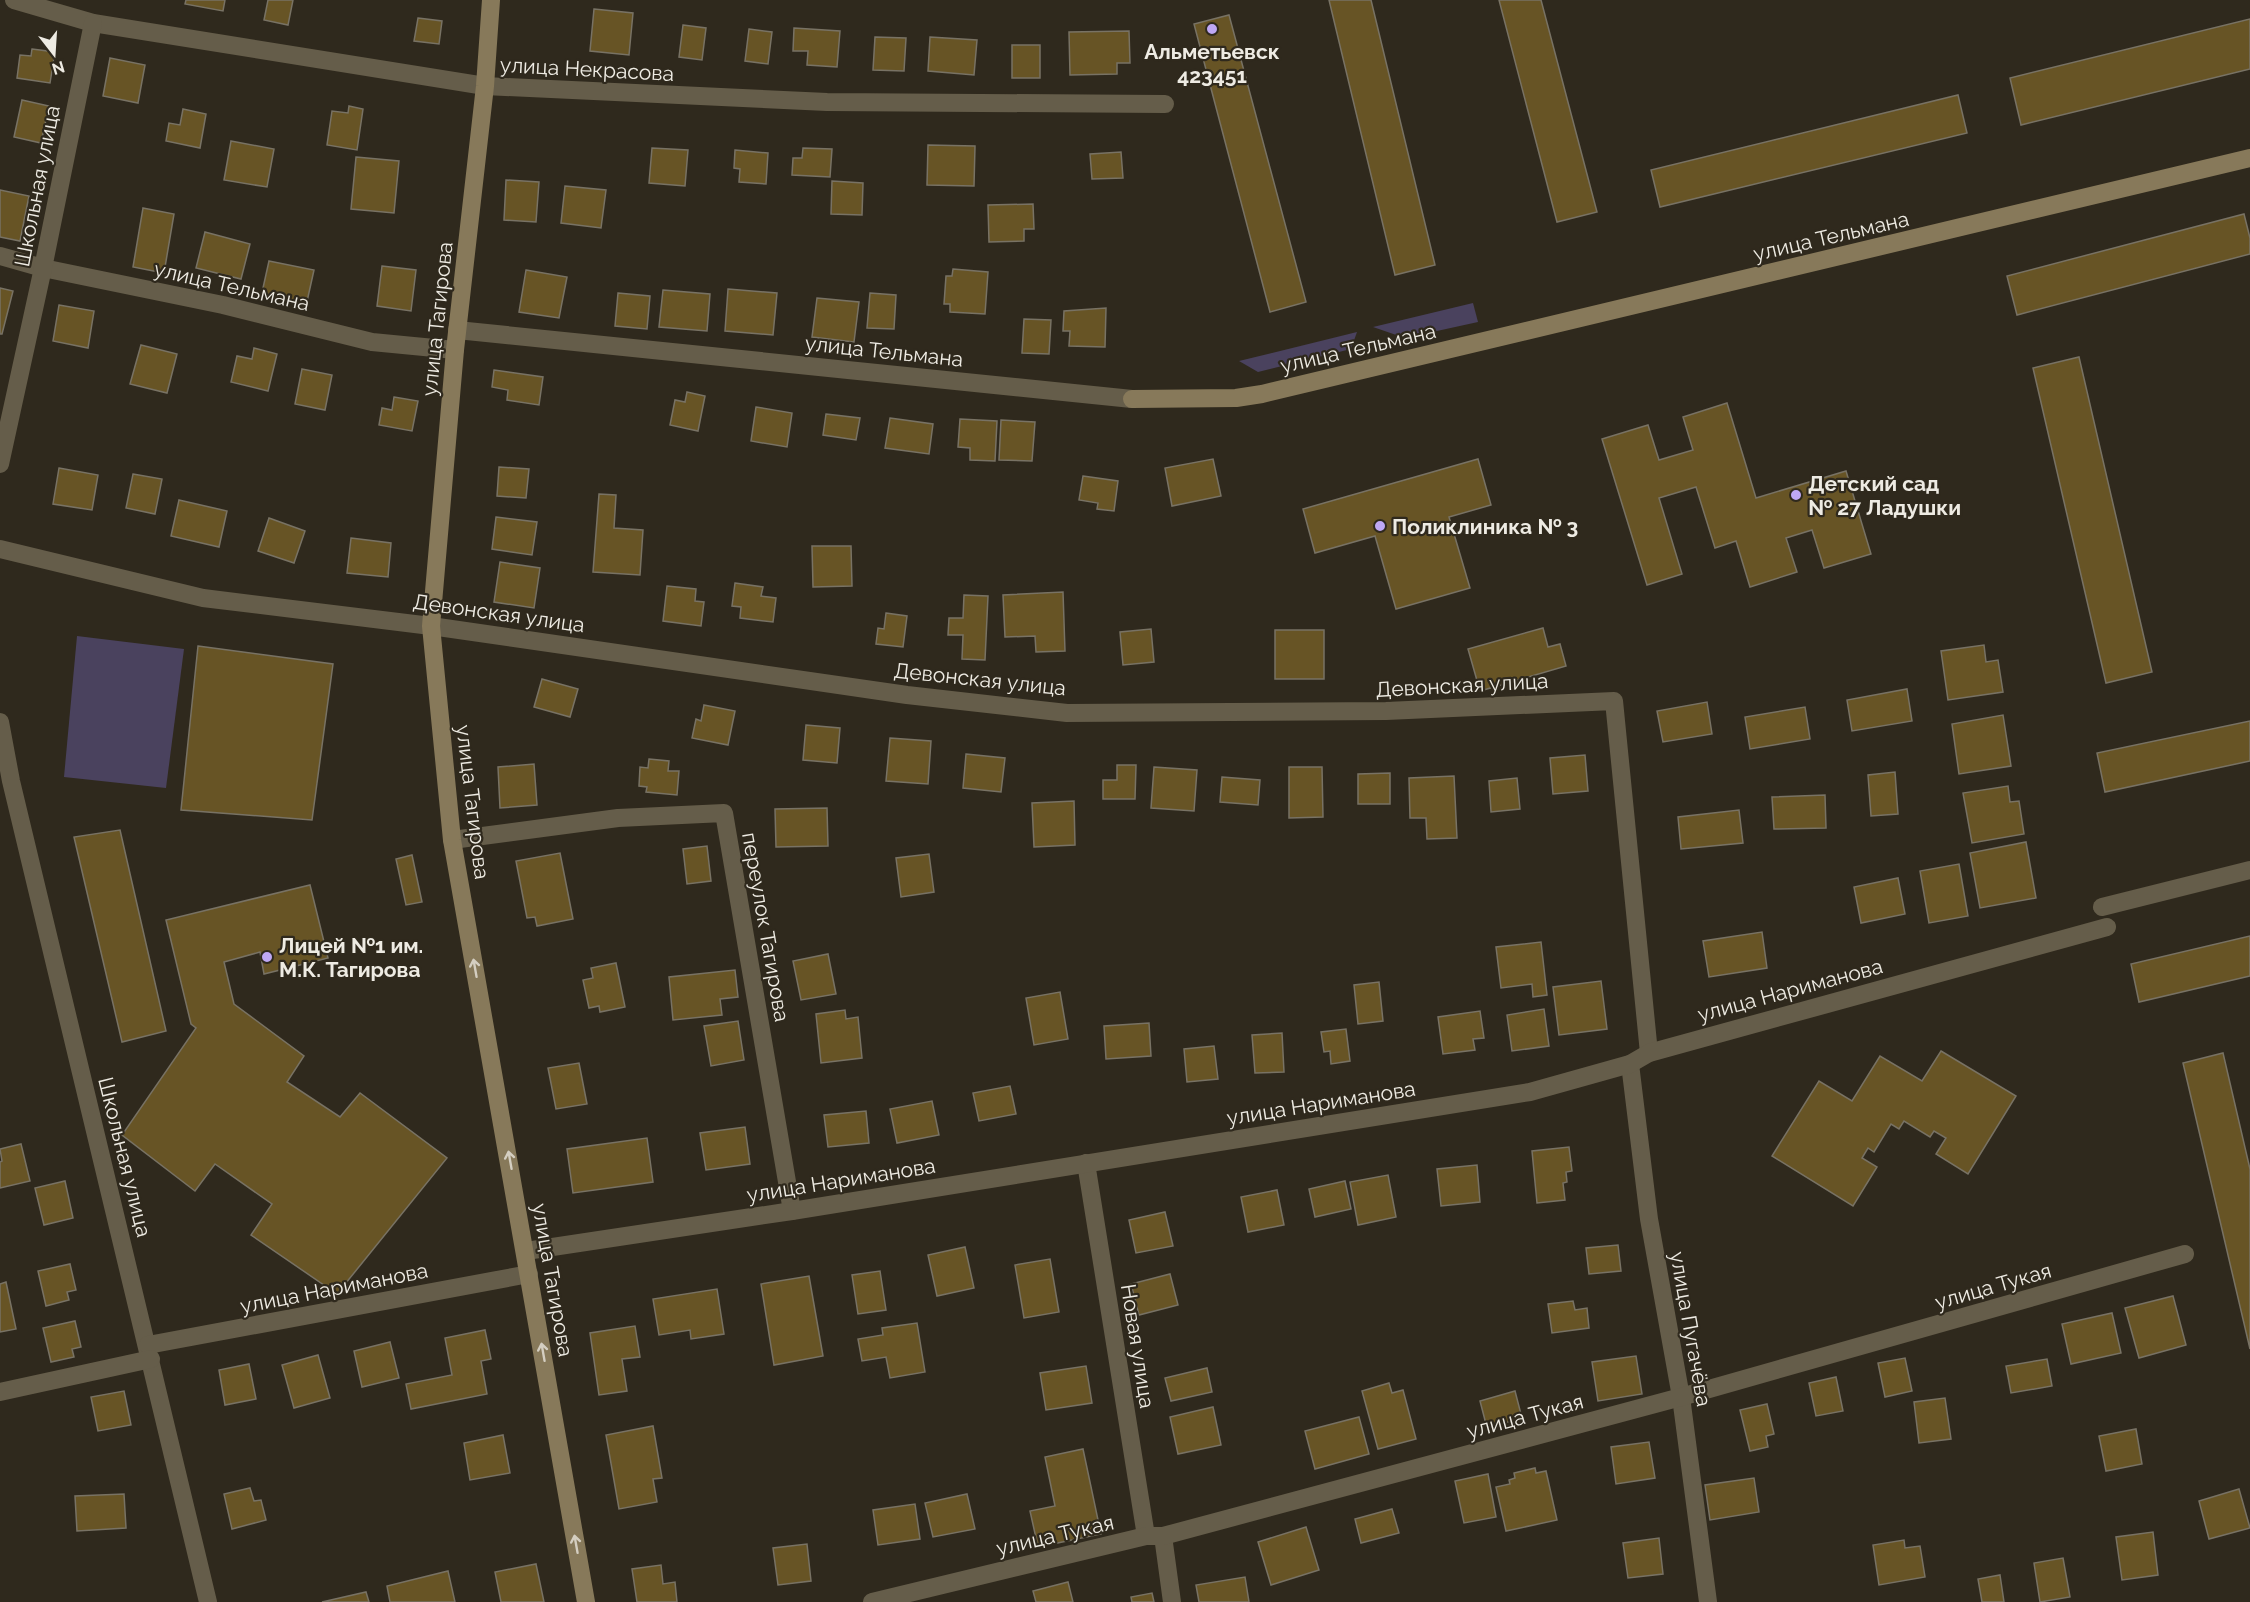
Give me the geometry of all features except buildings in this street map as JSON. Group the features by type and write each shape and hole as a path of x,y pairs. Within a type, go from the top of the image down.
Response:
{"street":[{"name":"улица Некрасова","path":"15,0 93,23 485,87 826,102 1165,105"},
{"name":"улица Тагирова","path":"491,0 485,87 455,350 430,626 452,840 586,1602"},
{"name":"Школьная улица","path":"0,464 93,23"},
{"name":"улица Тельмана","path":"458,330 1132,399 1236,398 1262,394 2250,158"},
{"name":"улица Тельмана","path":"0,256 223,305 372,342 455,350"},
{"name":"Девонская улица","path":"0,549 203,598 430,626 907,695 1067,713 1386,711 1614,701 1649,1053"},
{"name":"Школьная улица","path":"0,722 6,783 149,1352 208,1602"},
{"name":"переулок Тагирова","path":"452,840 618,818 724,813 792,1211"},
{"path":"2102,907 2250,870"},
{"name":"улица Нариманова","path":"526,1251 792,1211 1530,1092 1630,1064 1649,1053 2107,927"},
{"name":"улица Пугачёва","path":"1630,1064 1650,1219 1681,1397 1708,1602"},
{"name":"Новая улица","path":"1086,1163 1154,1536 1172,1602"},
{"name":"улица Тукая","path":"872,1602 1154,1536 1681,1397 2185,1254"},
{"name":"улица Нариманова","path":"0,1392 149,1352 529,1274"}],"shaded area":[{"path":"1473,303 1478,322 1405,338 1373,327"},
{"path":"1357,332 1351,349 1258,372 1239,361"},
{"path":"77,636 184,649 166,788 64,777"}],"place":[{"name":"Альметьевск 423451","path":"1212,29"},
{"name":"Детский сад № 27 Ладушки","path":"1796,495"},
{"name":"Поликлиника № 3","path":"1380,526"},
{"name":"Лицей №1 им. М.К. Тагирова","path":"267,957"}]}
